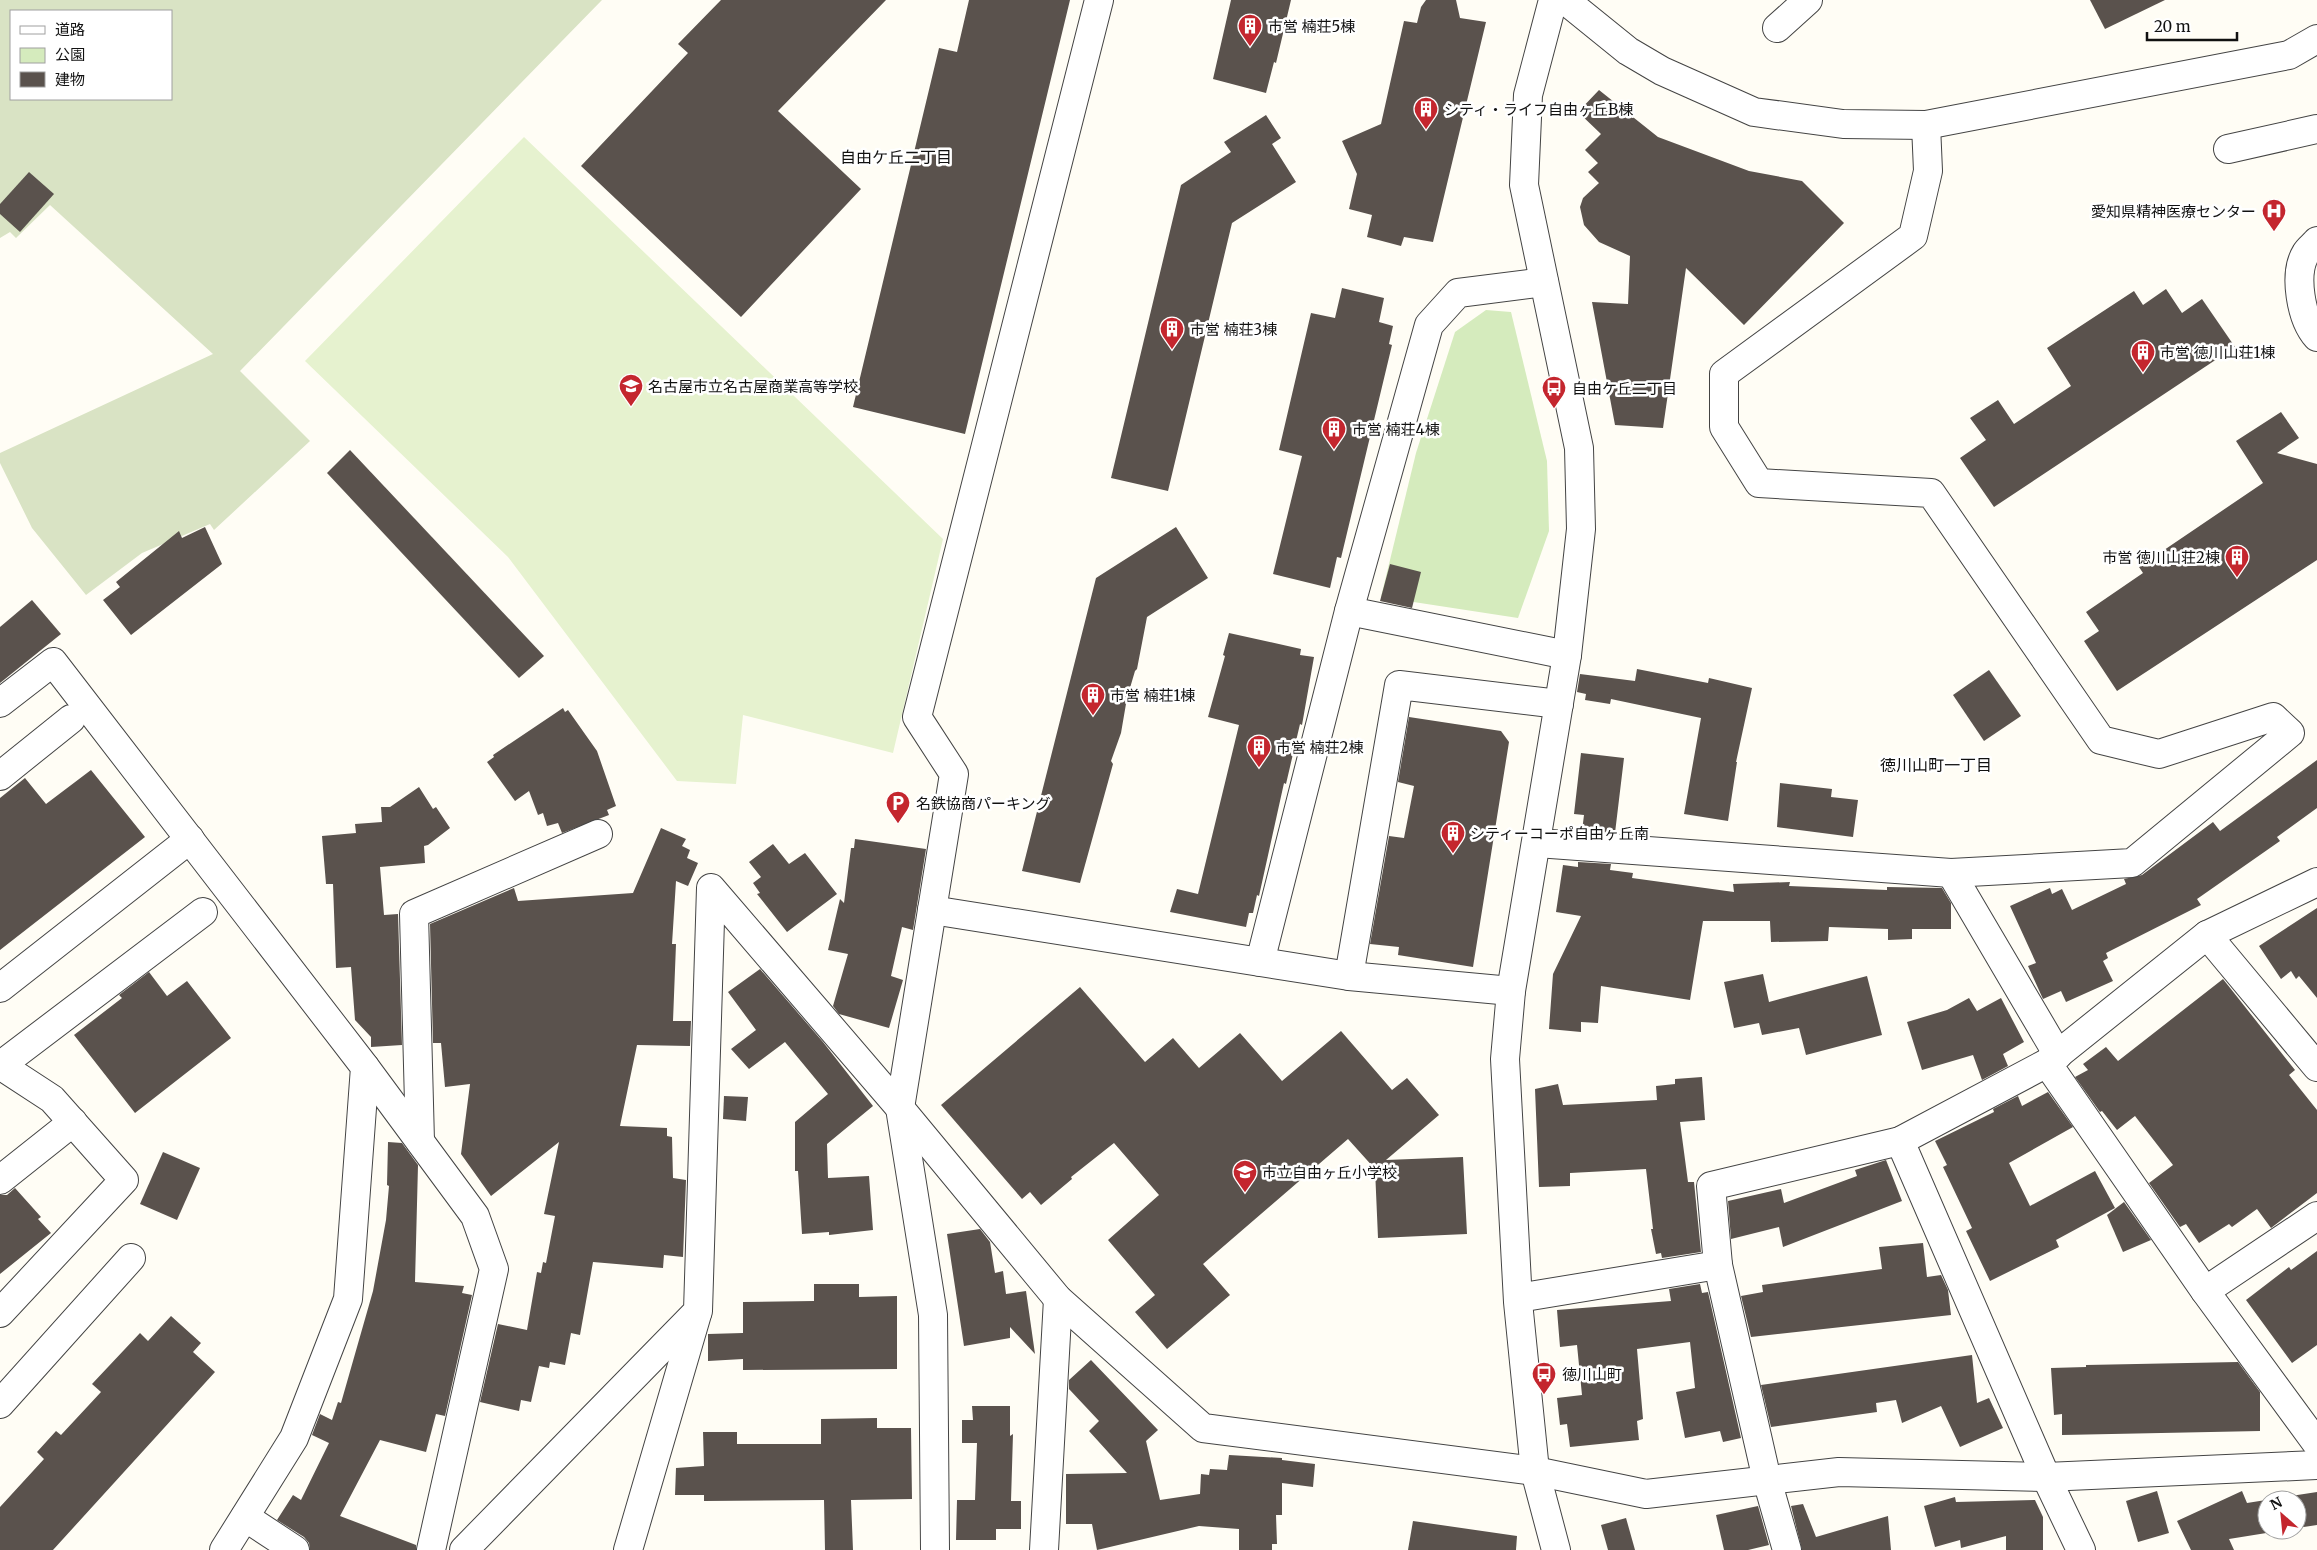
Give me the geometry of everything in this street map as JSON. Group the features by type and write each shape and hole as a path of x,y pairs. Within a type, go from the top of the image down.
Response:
{"street":[{"path":"935,1550 933,1315 900,1108 954,774 917,716 1099,0"},
{"path":"1553,0 1528,95 1524,185 1579,448 1581,529 1567,655 1511,991 1505,1059 1518,1298 1535,1471 1556,1550"},
{"path":"1565,0 1628,51 1662,72 1754,112 1843,124 1926,125 2288,55 2317,39"},
{"path":"1777,28 1808,0"},
{"path":"1537,843 1951,873 2132,863 2290,733 2273,717 2159,754 2101,740 1931,493 1759,483 1724,427 1724,374 1913,236 1928,171 1926,125"},
{"path":"2228,149 2317,128"},
{"path":"2317,241 2306,253 2299,279 2302,307 2317,337"},
{"path":"1260,962 1349,611 1429,325 1458,292 1544,282"},
{"path":"1349,611 1567,655"},
{"path":"0,703 53,662 365,1067 476,1216 494,1269 431,1550"},
{"path":"1349,976 1399,685 1559,704"},
{"path":"0,776 71,719"},
{"path":"420,1141 414,914 598,834"},
{"path":"0,988 190,839"},
{"path":"1951,873 2052,1059 2205,1291 2317,1444"},
{"path":"1787,1550 1767,1480 1718,1266 1711,1186 1900,1141 2052,1059 2207,935 2317,882"},
{"path":"628,1550 698,1311 711,888 900,1108 1058,1299 1203,1428 1535,1471 1646,1494 1839,1472 2046,1477 2317,1465"},
{"path":"932,910 1349,976 1511,991"},
{"path":"0,1313 124,1180 52,1099 1,1065 203,912"},
{"path":"2207,935 2317,1067"},
{"path":"224,1550 294,1438 348,1299 365,1067"},
{"path":"0,1180 73,1122"},
{"path":"1900,1141 2046,1477 2081,1550"},
{"path":"2205,1291 2317,1216"},
{"path":"0,1404 131,1258"},
{"path":"1518,1298 1718,1266"},
{"path":"1044,1550 1058,1299"},
{"path":"464,1550 698,1311"},
{"path":"245,1517 295,1550"}],"green space":[{"path":"0,0 602,0 240,371 310,441 214,530 210,524 142,553 86,595 32,528 0,463 0,453 213,354 50,205 16,238 10,232 0,238"},
{"path":"524,137 943,539 893,753 743,715 736,784 677,781 508,557 305,361"},
{"path":"1486,310 1511,312 1547,461 1549,531 1518,618 1381,597 1416,453 1455,332"}],"building":[{"path":"721,0 886,0 778,111 861,189 741,317 581,166 688,53 678,44"},
{"path":"969,0 1070,0 965,434 853,407 939,48 957,52"},
{"name":"市営 楠荘5棟","path":"1231,0 1291,0 1276,63 1274,62 1266,93 1213,79"},
{"name":"シティ・ライフ自由ヶ丘B棟","path":"1426,0 1456,0 1460,18 1486,22 1433,242 1404,237 1401,246 1367,237 1372,215 1349,209 1357,174 1342,141 1381,124 1404,21 1417,23 1421,7"},
{"path":"2090,0 2165,0 2105,29"},
{"path":"1599,90 1658,137 1749,171 1802,181 1844,223 1744,325 1686,268 1663,428 1615,425 1592,302 1628,304 1630,256 1599,242 1584,225 1580,207 1583,198 1599,183 1588,172 1598,163 1585,150 1601,134 1578,112"},
{"name":"市営 楠荘3棟","path":"1266,115 1281,138 1272,144 1296,182 1232,223 1168,491 1111,478 1181,185 1231,152 1224,142"},
{"path":"29,172 54,194 20,232 0,214 0,204"},
{"name":"市営 楠荘4棟","path":"1342,288 1384,298 1379,322 1393,326 1389,344 1392,345 1341,558 1337,557 1330,588 1273,574 1302,456 1279,450 1311,313 1335,318"},
{"name":"市営 徳川山荘1棟","path":"2166,289 2182,313 2202,299 2235,347 1994,507 1960,458 1986,440 1970,418 1998,400 2014,424 2071,386 2047,348 2134,291 2143,305"},
{"name":"市営 徳川山荘2棟","path":"2281,412 2299,438 2277,453 2317,464 2317,560 2117,691 2084,641 2099,631 2086,612 2143,573 2139,567 2263,483 2236,441"},
{"path":"350,450 544,656 519,678 327,473"},
{"path":"205,527 222,564 131,635 103,600 120,587 116,582 179,531 182,538"},
{"name":"市営 楠荘1棟","path":"1176,527 1208,578 1147,617 1137,669 1127,698 1121,733 1111,761 1113,764 1080,883 1022,871 1096,578"},
{"path":"1390,564 1421,572 1412,608 1380,601"},
{"path":"32,600 61,634 0,683 0,627"},
{"name":"市営 楠荘2棟","path":"1229,633 1301,649 1300,655 1314,657 1302,725 1300,724 1286,784 1284,783 1259,896 1257,895 1253,913 1249,913 1246,927 1170,912 1177,889 1198,894 1239,725 1208,717 1225,656 1223,655"},
{"path":"1637,669 1708,683 1709,678 1752,688 1736,762 1728,821 1684,814 1701,718 1611,699 1610,704 1585,700 1586,694 1577,692 1580,674 1635,681"},
{"path":"1989,670 2021,716 1984,741 1953,695"},
{"path":"563,708 565,712 568,710 597,751 616,806 607,810 609,815 562,833 558,823 547,826 543,813 538,815 529,791 515,801 487,762 494,757 493,755"},
{"name":"シティーコーポ自由ヶ丘南","path":"1409,717 1501,731 1509,742 1473,967 1398,955 1399,947 1370,944 1389,836 1404,838 1414,786 1398,782"},
{"path":"1581,753 1624,758 1615,833 1582,831 1584,815 1574,814"},
{"path":"2317,760 2317,808 2277,837 2280,841 2197,899 2201,905 2106,953 2108,958 2103,961 2113,981 2066,1002 2061,991 2043,999 2028,966 2036,963 2010,906 2050,888 2052,894 2062,889 2072,910 2126,884 2124,879 2142,875 2213,822 2220,831"},
{"path":"91,770 145,837 0,950 0,798 25,778 46,804"},
{"path":"1780,783 1832,789 1831,797 1858,800 1853,837 1777,827"},
{"path":"419,787 433,809 436,807 450,828 424,846 425,863 380,867 384,915 398,914 402,1045 371,1047 371,1037 355,1020 351,967 336,968 333,884 326,884 322,836 356,833 355,824 382,822 381,807 390,807"},
{"path":"661,828 686,839 682,846 690,850 687,858 698,863 688,886 676,881 672,944 676,944 673,1021 691,1021 690,1046 637,1045 620,1126 667,1128 667,1136 672,1137 673,1178 686,1180 683,1257 664,1255 663,1268 593,1262 580,1335 571,1333 565,1365 550,1362 549,1368 539,1366 531,1402 521,1400 519,1411 480,1402 498,1324 527,1330 537,1272 541,1273 543,1262 546,1263 555,1216 544,1214 559,1142 491,1196 461,1154 470,1084 445,1087 441,1043 433,1043 430,924 514,888 518,901 633,893"},
{"path":"855,839 926,849 913,930 902,927 891,976 903,980 889,1028 839,1014 833,1006 848,954 828,950 840,899 844,903 851,848 854,848"},
{"path":"773,844 789,864 805,853 837,894 787,932 757,894 760,893 753,883 761,877 749,862"},
{"path":"1578,862 1611,864 1610,870 1633,873 1632,878 1734,892 1733,884 1790,882 1789,886 1887,890 1887,887 1942,888 1951,903 1951,929 1912,929 1912,939 1888,940 1888,929 1829,927 1828,941 1771,942 1770,921 1703,921 1690,1000 1601,986 1598,1023 1581,1022 1581,1032 1549,1029 1553,974 1581,916 1556,912 1563,865 1578,867"},
{"path":"2317,908 2317,998 2299,976 2296,979 2291,971 2281,979 2259,946"},
{"path":"760,969 823,1042 873,1106 827,1144 828,1178 869,1176 873,1230 829,1235 829,1232 802,1234 798,1171 795,1171 795,1122 828,1094 785,1042 749,1069 731,1049 756,1030 728,992"},
{"path":"149,972 167,996 187,981 231,1038 135,1113 74,1035 122,998 119,995"},
{"path":"1763,974 1769,1002 1867,976 1882,1035 1806,1055 1799,1028 1762,1035 1759,1023 1734,1028 1724,982"},
{"path":"2223,979 2295,1070 2289,1075 2317,1110 2317,1193 2271,1228 2257,1209 2232,1227 2229,1224 2199,1243 2186,1224 2180,1227 2149,1183 2173,1165 2135,1116 2117,1130 2102,1111 2100,1112 2075,1077 2088,1070 2083,1064 2106,1047 2118,1061"},
{"path":"1080,987 1145,1062 1173,1038 1199,1068 1240,1033 1282,1081 1341,1031 1392,1090 1407,1078 1439,1115 1386,1160 1463,1157 1467,1234 1378,1238 1375,1169 1348,1139 1203,1264 1230,1295 1167,1349 1135,1312 1155,1295 1108,1240 1159,1195 1114,1143 1071,1177 1072,1179 1041,1205 1030,1192 1022,1199 941,1105"},
{"path":"1969,998 1977,1011 2001,998 2024,1042 2003,1054 2008,1066 1982,1080 1973,1055 1922,1070 1907,1022 1947,1010"},
{"path":"1702,1077 1705,1120 1680,1122 1688,1182 1694,1182 1701,1252 1662,1258 1661,1253 1656,1254 1651,1229 1653,1229 1646,1169 1570,1173 1570,1186 1539,1187 1535,1089 1558,1084 1563,1105 1657,1100 1656,1086 1675,1084 1675,1079"},
{"path":"2048,1092 2073,1127 2009,1163 2030,1206 2095,1171 2115,1208 2056,1240 2059,1247 1990,1281 1966,1231 1972,1228 1943,1167 1947,1165 1935,1141 1994,1112 1993,1109 2018,1096 2022,1106"},
{"path":"724,1096 748,1097 746,1121 723,1119"},
{"path":"388,1142 402,1143 418,1165 415,1282 464,1286 462,1293 472,1295 445,1416 436,1414 426,1452 380,1440 340,1516 416,1545 416,1550 310,1550 309,1543 304,1537 277,1520 293,1495 301,1500 329,1443 312,1435 320,1414 332,1420 338,1402 341,1403 373,1291 386,1220 389,1186 387,1185"},
{"path":"163,1152 200,1168 177,1220 140,1204"},
{"path":"1886,1160 1902,1201 1783,1247 1779,1227 1731,1239 1728,1201 1781,1189 1784,1203 1857,1176 1855,1170"},
{"path":"15,1188 41,1217 38,1219 51,1233 0,1274 0,1195 7,1195"},
{"path":"2124,1202 2151,1240 2123,1252 2107,1215"},
{"path":"980,1229 990,1242 995,1273 1003,1271 1006,1294 1026,1291 1035,1354 1010,1327 1010,1338 964,1346 947,1234"},
{"path":"1923,1243 1927,1277 1941,1275 1948,1290 1951,1315 1751,1337 1741,1296 1763,1292 1762,1285 1882,1269 1879,1247"},
{"path":"2317,1251 2317,1345 2292,1363 2246,1300 2289,1267 2291,1270"},
{"path":"814,1284 859,1284 859,1297 897,1296 897,1369 743,1370 743,1359 708,1361 708,1334 743,1333 743,1302 814,1301"},
{"path":"1700,1284 1702,1293 1708,1292 1741,1438 1723,1442 1720,1431 1685,1438 1676,1392 1695,1388 1690,1342 1637,1349 1643,1419 1637,1421 1639,1440 1570,1447 1567,1424 1560,1425 1557,1398 1582,1395 1577,1345 1560,1347 1557,1310 1671,1301 1669,1289"},
{"path":"171,1316 201,1343 193,1352 215,1372 53,1550 0,1550 0,1507 44,1459 37,1452 56,1431 61,1435 101,1392 92,1384 140,1333 148,1341"},
{"path":"1972,1355 1977,1403 1989,1398 2003,1428 1960,1447 1941,1406 1902,1423 1896,1400 1876,1403 1877,1412 1771,1427 1761,1385"},
{"path":"1091,1360 1158,1430 1146,1441 1160,1500 1200,1494 1201,1474 1209,1475 1210,1469 1227,1470 1229,1455 1282,1458 1282,1460 1315,1464 1313,1487 1282,1483 1282,1515 1276,1515 1277,1544 1272,1544 1272,1550 1239,1550 1239,1529 1199,1526 1097,1550 1092,1524 1066,1524 1066,1474 1127,1473 1089,1431 1099,1421 1069,1389 1069,1380"},
{"path":"2238,1362 2260,1392 2260,1431 2062,1435 2062,1414 2054,1415 2051,1368 2086,1367 2086,1365"},
{"path":"972,1406 1010,1406 1010,1436 1013,1434 1011,1501 1021,1501 1021,1529 996,1529 996,1540 956,1540 957,1500 975,1500 977,1443 962,1443 962,1420 973,1420"},
{"path":"877,1418 877,1428 911,1428 912,1499 851,1500 853,1550 825,1550 824,1500 704,1501 704,1495 675,1495 676,1468 704,1466 703,1432 737,1432 737,1444 821,1444 821,1419"},
{"path":"2157,1491 2169,1533 2138,1542 2126,1501"},
{"path":"2242,1491 2247,1503 2257,1501 2257,1534 2229,1539 2234,1550 2191,1550 2177,1521"},
{"path":"2317,1492 2317,1525 2307,1526 2307,1494"},
{"path":"1955,1497 1956,1502 2035,1500 2043,1517 2043,1550 2006,1550 2006,1536 1961,1548 1960,1540 1935,1547 1924,1506"},
{"path":"1803,1504 1816,1537 1888,1516 1891,1550 1802,1550 1791,1506"},
{"path":"1758,1506 1769,1545 1748,1550 1724,1550 1716,1515"},
{"path":"1626,1518 1635,1550 1608,1550 1601,1525"},
{"path":"1413,1521 1517,1536 1516,1550 1408,1550"}],"place":[{"name":"市営 楠荘5棟","path":"1250,47"},
{"name":"シティ・ライフ自由ヶ丘B棟","path":"1426,130"},
{"name":"愛知県精神医療センター","path":"2274,232"},
{"name":"市営 楠荘3棟","path":"1172,350"},
{"name":"市営 徳川山荘1棟","path":"2143,373"},
{"name":"名古屋市立名古屋商業高等学校","path":"631,407"},
{"name":"自由ケ丘二丁目","path":"1554,409"},
{"name":"市営 楠荘4棟","path":"1334,450"},
{"name":"市営 徳川山荘2棟","path":"2237,578"},
{"name":"市営 楠荘1棟","path":"1093,716"},
{"name":"市営 楠荘2棟","path":"1259,768"},
{"name":"名鉄協商パーキング","path":"898,824"},
{"name":"シティーコーポ自由ヶ丘南","path":"1453,854"},
{"name":"市立自由ヶ丘小学校","path":"1245,1193"},
{"name":"徳川山町","path":"1544,1395"}],"district":[{"name":"自由ケ丘二丁目","path":"896,157"},
{"name":"徳川山町一丁目","path":"1936,765"}]}
